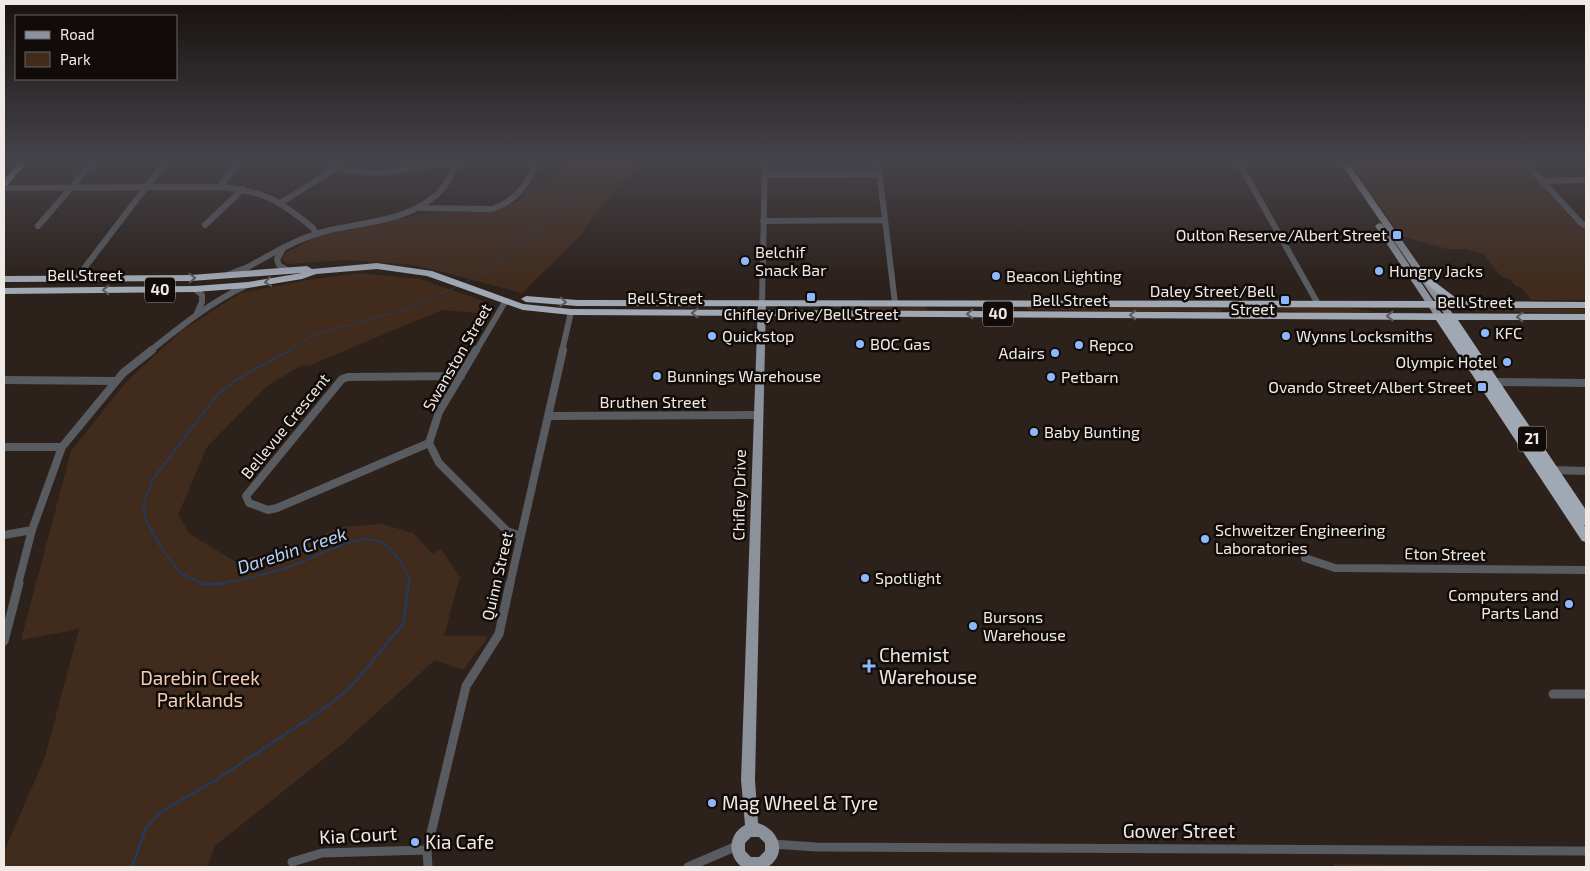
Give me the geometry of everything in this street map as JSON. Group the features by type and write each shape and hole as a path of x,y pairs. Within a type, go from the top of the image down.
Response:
{"highway":[{"name":"Bell Street","path":"4,279 222,277 300,269 315,271 377,266 428,273 526,307 572,312 895,303 1586,305"},
{"name":"Bell Street","path":"4,291 195,289 248,285 302,276 315,271"},
{"path":"1420,273 1458,304"},
{"path":"144,290 153,278"},
{"name":"Bell Street","path":"501,299 938,314 1586,317"},
{"path":"936,303 938,314"},
{"path":"1018,303 1021,314"},
{"path":"1228,303 1234,315"},
{"path":"1522,305 1555,317"},
{"name":"21","path":"1445,316 1547,470 1586,520"},
{"name":"21","path":"1479,369 1493,382 1586,537"}],"main road":[{"name":"21","path":"1365,202 1405,258 1431,305 1445,316"},
{"name":"21","path":"1367,202 1376,216"},
{"name":"21","path":"1405,258 1420,273 1442,304 1445,316"},
{"name":"Chifley Drive","path":"752,829 748,780 762,308"},
{"path":"752,829 763,831 772,844 772,850 766,860 755,866 743,861 739,856 738,846 743,834 752,829"}],"street":[{"path":"38,226 59,202"},
{"path":"76,279 135,202"},
{"path":"205,225 230,202"},
{"path":"282,202 313,228 316,233"},
{"path":"222,277 248,268 283,248 316,233 397,217 428,202"},
{"path":"418,208 492,209 512,202"},
{"name":"Chifley Drive","path":"762,308 764,202"},
{"path":"883,202 895,303"},
{"path":"1261,202 1318,304"},
{"path":"1561,202 1586,226"},
{"path":"764,221 885,220"},
{"path":"283,248 276,259 279,265 287,270"},
{"path":"4,640 32,530 62,447 115,381 196,314 226,295 248,285"},
{"path":"195,289 202,295 202,302 196,314"},
{"name":"Swanston Street","path":"429,443 439,412 461,376 501,299"},
{"name":"Quinn Street","path":"428,867 427,850 466,686 499,634 572,312"},
{"name":"Bellevue Crescent","path":"429,443 277,508 268,510 249,503 246,496 342,379 348,377 461,376"},
{"path":"4,380 115,381"},
{"path":"1493,382 1586,383"},
{"name":"Bruthen Street","path":"548,416 758,415"},
{"path":"429,443 439,463 507,530 521,536"},
{"path":"4,447 62,447"},
{"path":"1547,470 1586,471"},
{"path":"4,535 32,530"},
{"name":"Eton Street","path":"1305,558 1335,568 1586,570"},
{"path":"1553,694 1586,694"},
{"name":"Gower Street","path":"772,844 816,847 1586,851"},
{"path":"688,867 738,846"},
{"name":"Kia Court","path":"292,862 322,853 427,850"}],"green space":[{"path":"518,202 606,202 579,237 522,293 415,265 346,260 288,264 281,259 287,252 315,237 347,229 429,213 491,210"},
{"path":"1377,202 1557,202 1573,220 1586,228 1586,300 1531,300 1521,287 1517,287 1510,280 1502,277 1483,254 1465,249 1448,249 1401,236"},
{"name":"Darebin Creek Parklands","path":"359,273 420,279 489,303 490,314 442,310 308,366 302,365 267,386 207,447 178,515 190,534 234,561 298,547 339,527 382,524 413,533 433,554 441,549 460,577 444,636 489,636 463,670 435,660 342,744 215,846 207,867 4,867 4,852 45,757 79,629 21,640 71,451 127,381 181,331 240,293 308,280"},
{"path":"769,306 926,307 928,310 854,311 834,307"},
{"path":"1148,306 1221,309 1222,312 1028,310 1024,307"},
{"path":"1235,307 1351,308 1375,312 1428,313 1311,313"},
{"path":"1457,308 1586,309 1586,314 1459,310"},
{"path":"1334,864 1586,867 1335,867"}],"waterway":[{"name":"Darebin Creek","path":"463,284 495,265 566,202"},
{"name":"Darebin Creek","path":"288,351 315,334 408,309 458,286"},
{"name":"Darebin Creek","path":"203,584 180,573 161,548 146,519 143,505 153,479 217,395 236,380 290,350"},
{"name":"Darebin Creek","path":"211,584 264,574 294,565 345,544 366,539 382,542 392,551 410,579 409,584"},
{"name":"Darebin Creek","path":"200,583 204,585 226,583"},
{"name":"Darebin Creek","path":"132,867 146,828 162,811 213,782 322,710 350,688 403,624 409,583"}],"place":[{"name":"Oulton Reserve/Albert Street","path":"1397,235"},
{"name":"Belchif Snack Bar","path":"745,261"},
{"name":"Hungry Jacks","path":"1379,271"},
{"name":"Beacon Lighting","path":"996,276"},
{"name":"Chifley Drive/Bell Street","path":"811,297"},
{"name":"Daley Street/Bell Street","path":"1285,300"},
{"name":"KFC","path":"1485,333"},
{"name":"Quickstop","path":"712,336"},
{"name":"Wynns Locksmiths","path":"1286,336"},
{"name":"BOC Gas","path":"860,344"},
{"name":"Repco","path":"1079,345"},
{"name":"Adairs","path":"1055,353"},
{"name":"Olympic Hotel","path":"1507,362"},
{"name":"Bunnings Warehouse","path":"657,376"},
{"name":"Petbarn","path":"1051,377"},
{"name":"Ovando Street/Albert Street","path":"1482,387"},
{"name":"Baby Bunting","path":"1034,432"},
{"name":"Schweitzer Engineering Laboratories","path":"1205,539"},
{"name":"Spotlight","path":"865,578"},
{"name":"Computers and Parts Land","path":"1569,604"},
{"name":"Bursons Warehouse","path":"973,626"},
{"name":"Chemist Warehouse","path":"869,666"},
{"name":"Mag Wheel & Tyre","path":"712,803"},
{"name":"Kia Cafe","path":"415,842"}]}
